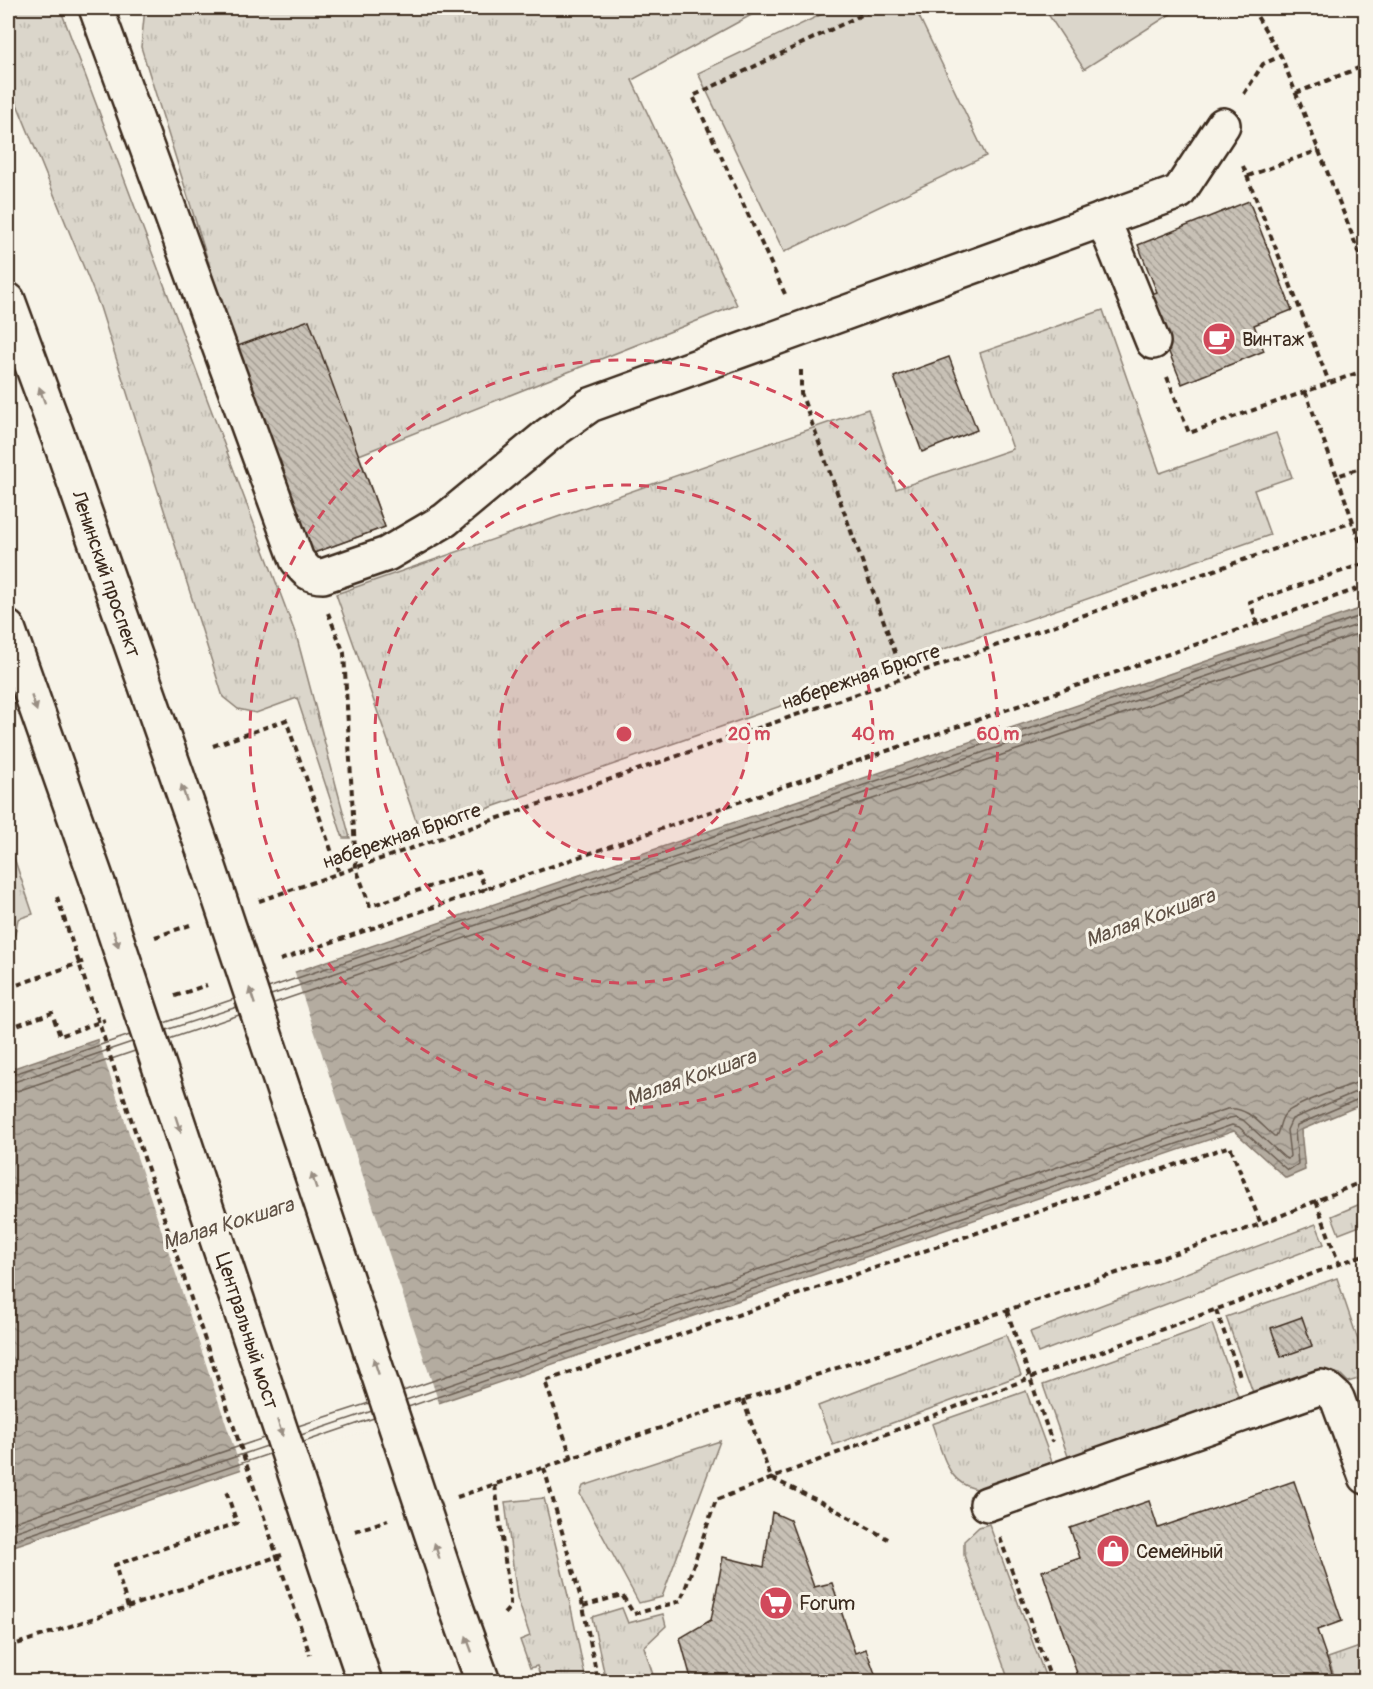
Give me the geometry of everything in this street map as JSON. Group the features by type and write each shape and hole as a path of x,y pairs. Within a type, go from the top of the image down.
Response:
{"main road":[{"path":"96,8 297,560 314,576 323,576 387,554 445,520 549,434 590,405 1179,192 1223,125"},
{"path":"1103,219 1153,342"},
{"name":"Ленинский проспект","path":"8,300 203,849 483,1682"},
{"name":"Центральный мост","path":"8,628 98,884 365,1682"},
{"path":"987,1503 1321,1387 1337,1398 1365,1477"}],"path":[{"path":"1252,8 1281,56 1350,229 1365,273"},
{"path":"1281,56 1263,64 1223,125 1248,176 1329,382"},
{"path":"1296,93 1365,66"},
{"path":"1248,176 1318,150"},
{"path":"1172,388 1189,433 1365,370"},
{"path":"1258,624 1250,602 1365,561 1305,391"},
{"path":"1336,476 1365,466"},
{"name":"набережная Брюгге","path":"277,895 1353,522"},
{"path":"314,576 345,653 356,868 370,906 478,871 486,890"},
{"path":"273,963 1365,586"},
{"path":"213,746 286,720 339,873"},
{"path":"57,897 310,1655"},
{"path":"8,988 87,960"},
{"path":"172,998 217,982"},
{"path":"8,1028 52,1013 60,1036 116,1017"},
{"path":"572,1459 545,1381 1230,1146 1261,1224"},
{"path":"451,1499 1261,1224 1365,1180"},
{"path":"1316,1201 1339,1264"},
{"path":"583,1606 622,1595 634,1614 681,1601 716,1500 1030,1378 1365,1254"},
{"path":"1216,1310 1252,1410"},
{"path":"1007,1311 1064,1476"},
{"path":"743,1400 771,1478 825,1504 888,1539"},
{"path":"544,1468 583,1606 598,1682"},
{"path":"495,1485 510,1598 510,1607 503,1616"},
{"path":"128,1607 115,1564 237,1523 226,1491"},
{"path":"987,1503 1052,1682"},
{"path":"350,1533 395,1518"},
{"path":"8,1647 284,1555"}],"green space":[{"path":"8,8 60,8 297,638 350,838 343,838 297,698 256,713 238,709 223,697 100,307 8,82"},
{"path":"145,8 764,8 632,80 737,305 359,455 385,527 311,554 235,347 141,47"},
{"path":"835,8 915,8 986,156 784,252 698,73"},
{"path":"1044,8 1180,8 1084,69"},
{"path":"1103,310 1160,473 1276,433 1292,477 1254,490 1270,535 420,832 336,594 868,409 896,489 1013,449 980,353"},
{"path":"8,840 33,914 18,919 15,934 8,948"},
{"path":"1365,1202 1365,1224 1339,1234 1332,1216"},
{"path":"1316,1224 1324,1244 1038,1353 1030,1332"},
{"path":"1337,1278 1365,1361 1365,1377 1348,1382 1340,1374 1330,1372 1255,1398 1226,1317"},
{"path":"1212,1324 1240,1401 1070,1462 1043,1385"},
{"path":"1006,1335 1021,1375 833,1445 818,1406"},
{"path":"1026,1391 1052,1462 978,1489 959,1481 947,1465 932,1424"},
{"path":"720,1441 662,1597 639,1603 580,1494 583,1486"},
{"path":"544,1498 586,1681 542,1681 537,1666 530,1668 520,1640 530,1636 517,1597 505,1502"},
{"path":"989,1524 1047,1681 1009,1681 964,1555 964,1541 979,1527"},
{"path":"622,1608 628,1623 663,1614 666,1626 644,1647 655,1681 606,1681 592,1617"},
{"path":"1365,1645 1365,1681 1336,1681 1328,1658"}],"water":[{"name":"Малая Кокшага","path":"1365,607 1365,1103 1301,1130 1305,1170 1286,1178 1234,1131 8,1548 8,1070"}],"pier":[{"path":"294,970 440,1406 242,1472 97,1037"}],"building":[{"path":"1249,201 1292,310 1254,325 1264,351 1182,384 1146,296 1157,292 1138,245"},
{"path":"309,320 385,527 311,554 235,347"},
{"path":"949,357 977,430 922,452 894,377"},
{"path":"1302,1317 1312,1346 1281,1357 1271,1328"},
{"path":"1294,1481 1342,1621 1317,1630 1335,1682 1080,1682 1042,1571 1080,1558 1070,1528 1149,1501 1158,1528"},
{"name":"Forum","path":"772,1512 790,1520 814,1587 832,1583 855,1653 866,1649 878,1682 692,1682 680,1638 711,1620 723,1557 764,1567"}],"place":[{"name":"Винтаж","path":"1219,339"},
{"name":"Семейный","path":"1113,1551"},
{"name":"Forum","path":"776,1603"}]}
